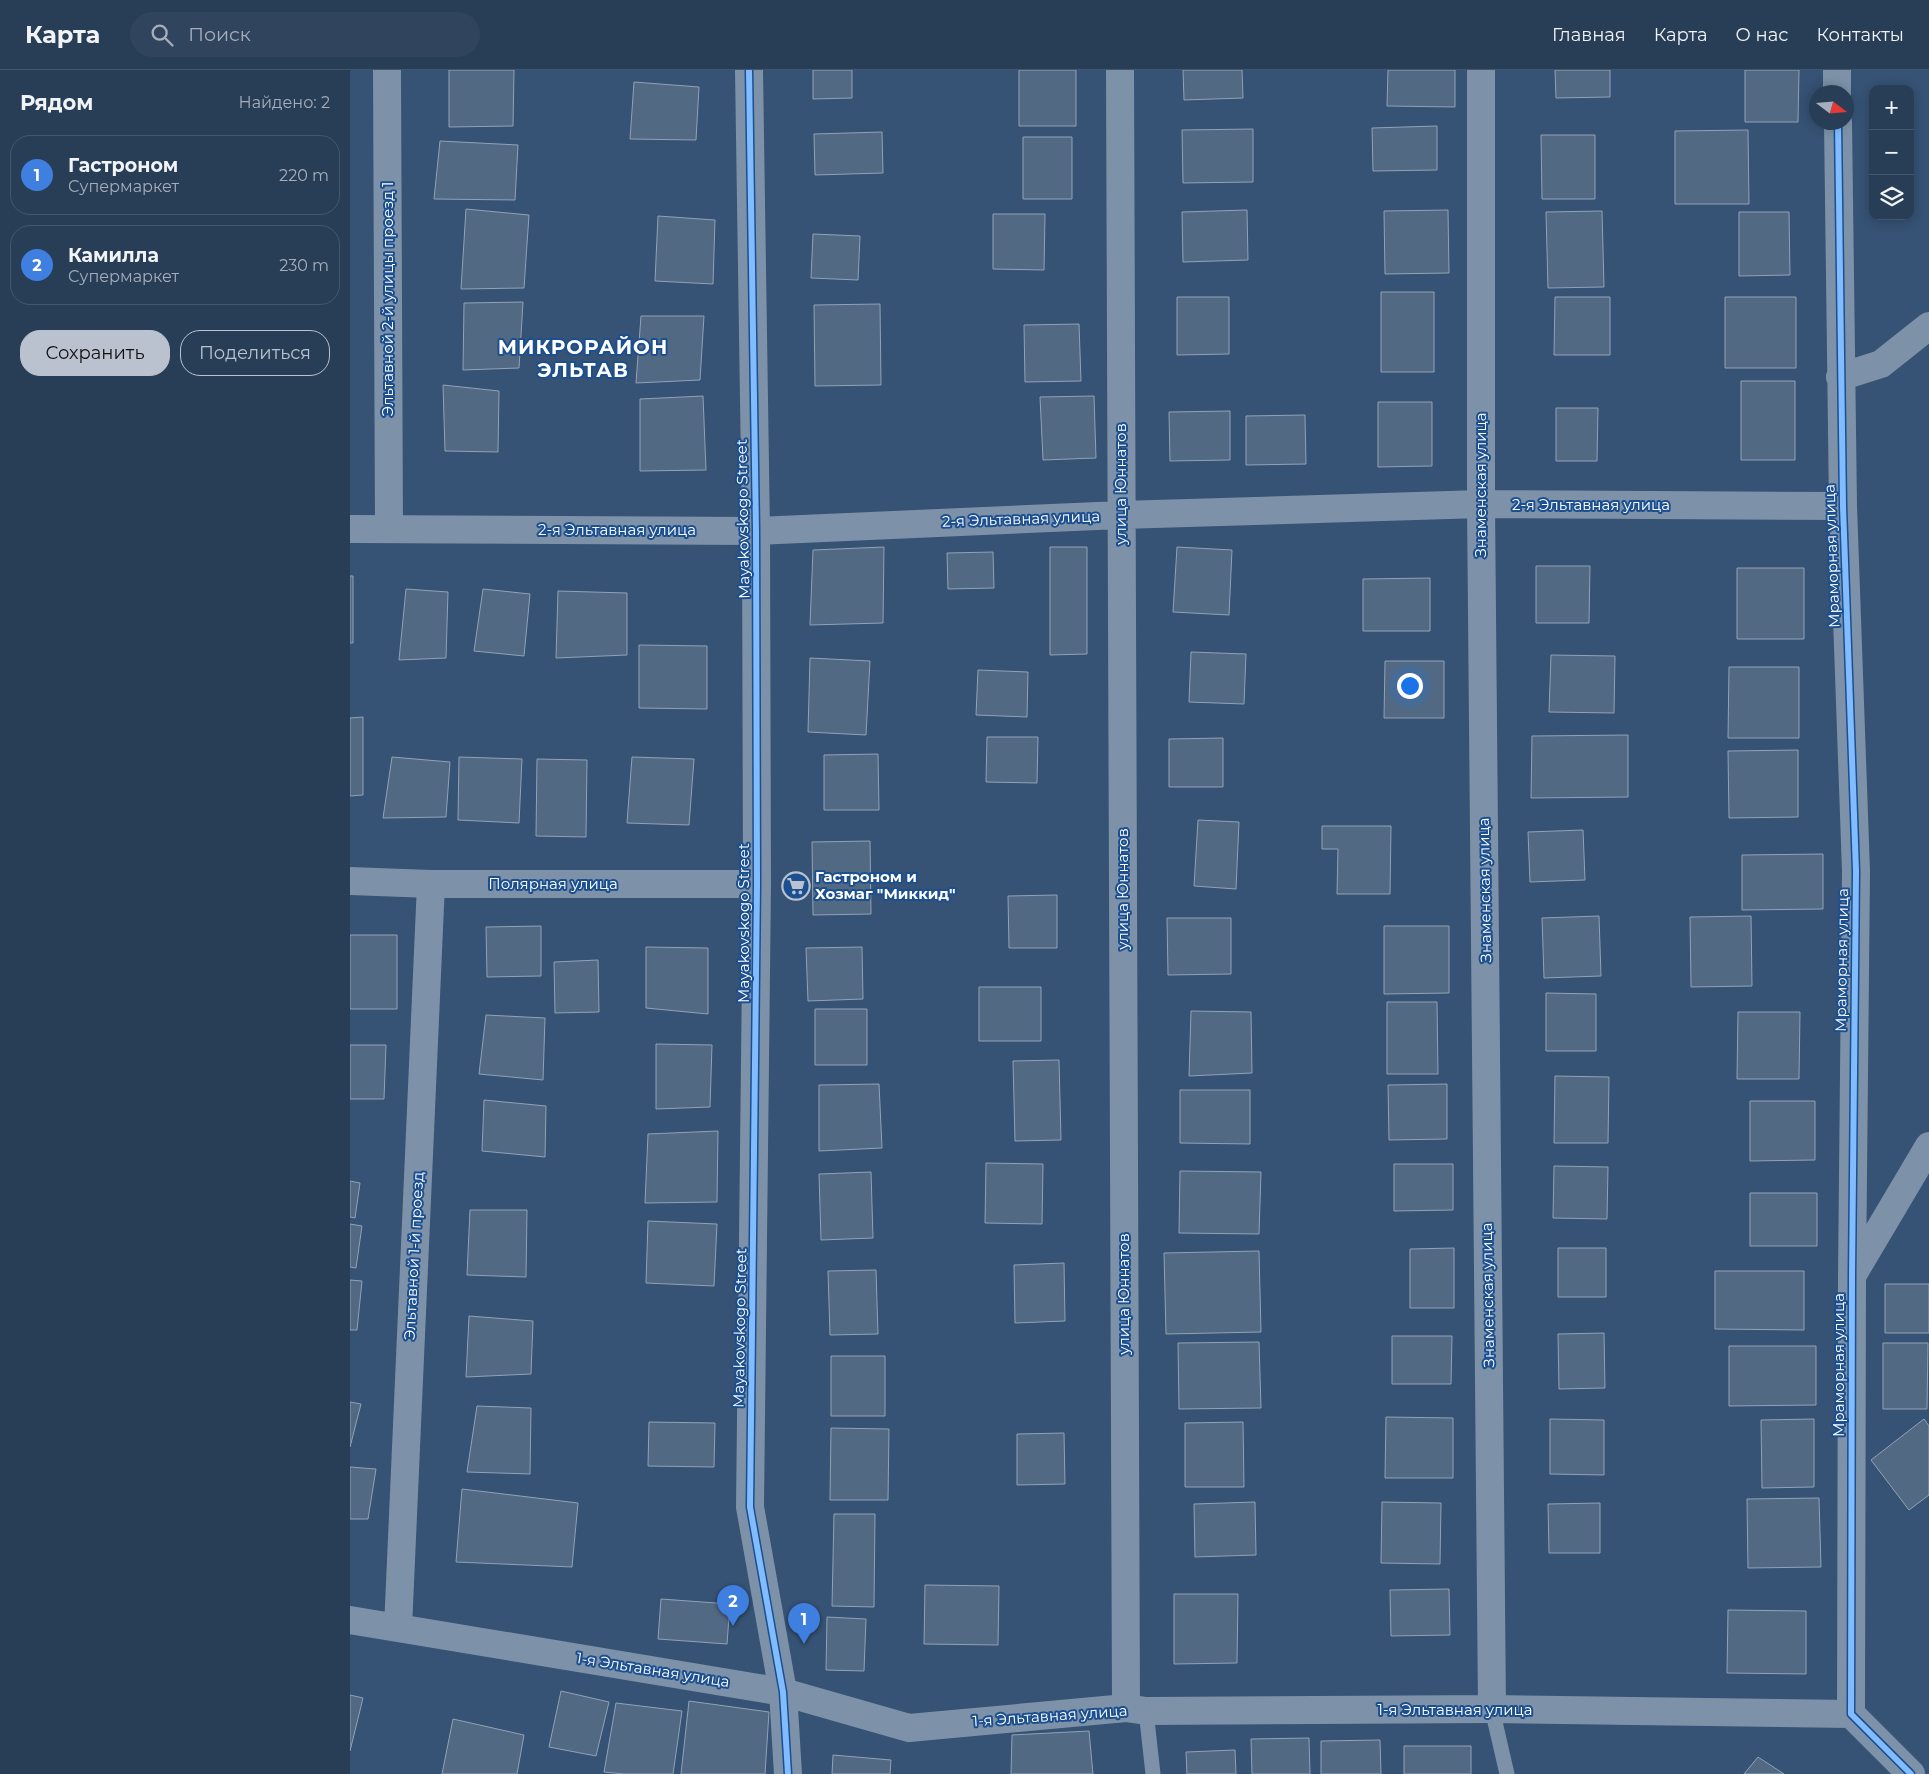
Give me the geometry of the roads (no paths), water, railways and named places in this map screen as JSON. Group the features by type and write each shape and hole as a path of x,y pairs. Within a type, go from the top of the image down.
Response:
{"street":[{"name":"Эльтавной 2-й улицы проезд 1","path":"387,70 389,529"},
{"name":"Mayakovskogo Street","path":"749,70 756,531 757,884 750,1507 783,1692 788,1774"},
{"name":"улица Юннатов","path":"1120,70 1121,515 1136,1709"},
{"name":"Знаменская улица","path":"1481,70 1481,504 1492,1709"},
{"path":"1837,70 1837,85"},
{"name":"Мраморная улица","path":"1838,130 1843,506 1856,870 1852,1276 1852,1714"},
{"path":"1840,377 1881,364 1929,326"},
{"name":"2-я Эльтавная улица","path":"350,529 756,531 1121,515 1481,504 1843,506"},
{"name":"Полярная улица","path":"350,881 431,884 757,884"},
{"name":"Эльтавной 1-й проезд","path":"398,1628 431,884"},
{"path":"1852,1276 1929,1146"},
{"name":"1-я Эльтавная улица","path":"350,1620 783,1692 908,1728 1136,1709 1492,1709 1852,1714"},
{"path":"1852,1714 1911,1774"}],"lane":[{"path":"1136,1709 1153,1774"},
{"path":"1492,1709 1507,1774"}],"place":[{"name":"Гастроном и Хозмаг \"Миккид\"","path":"796,886"},
{"name":"Камилла","path":"733,1626"},
{"name":"Гастроном","path":"804,1644"}],"district":[{"name":"МИКРОРАЙОН ЭЛЬТАВ","path":"583,358"}]}
